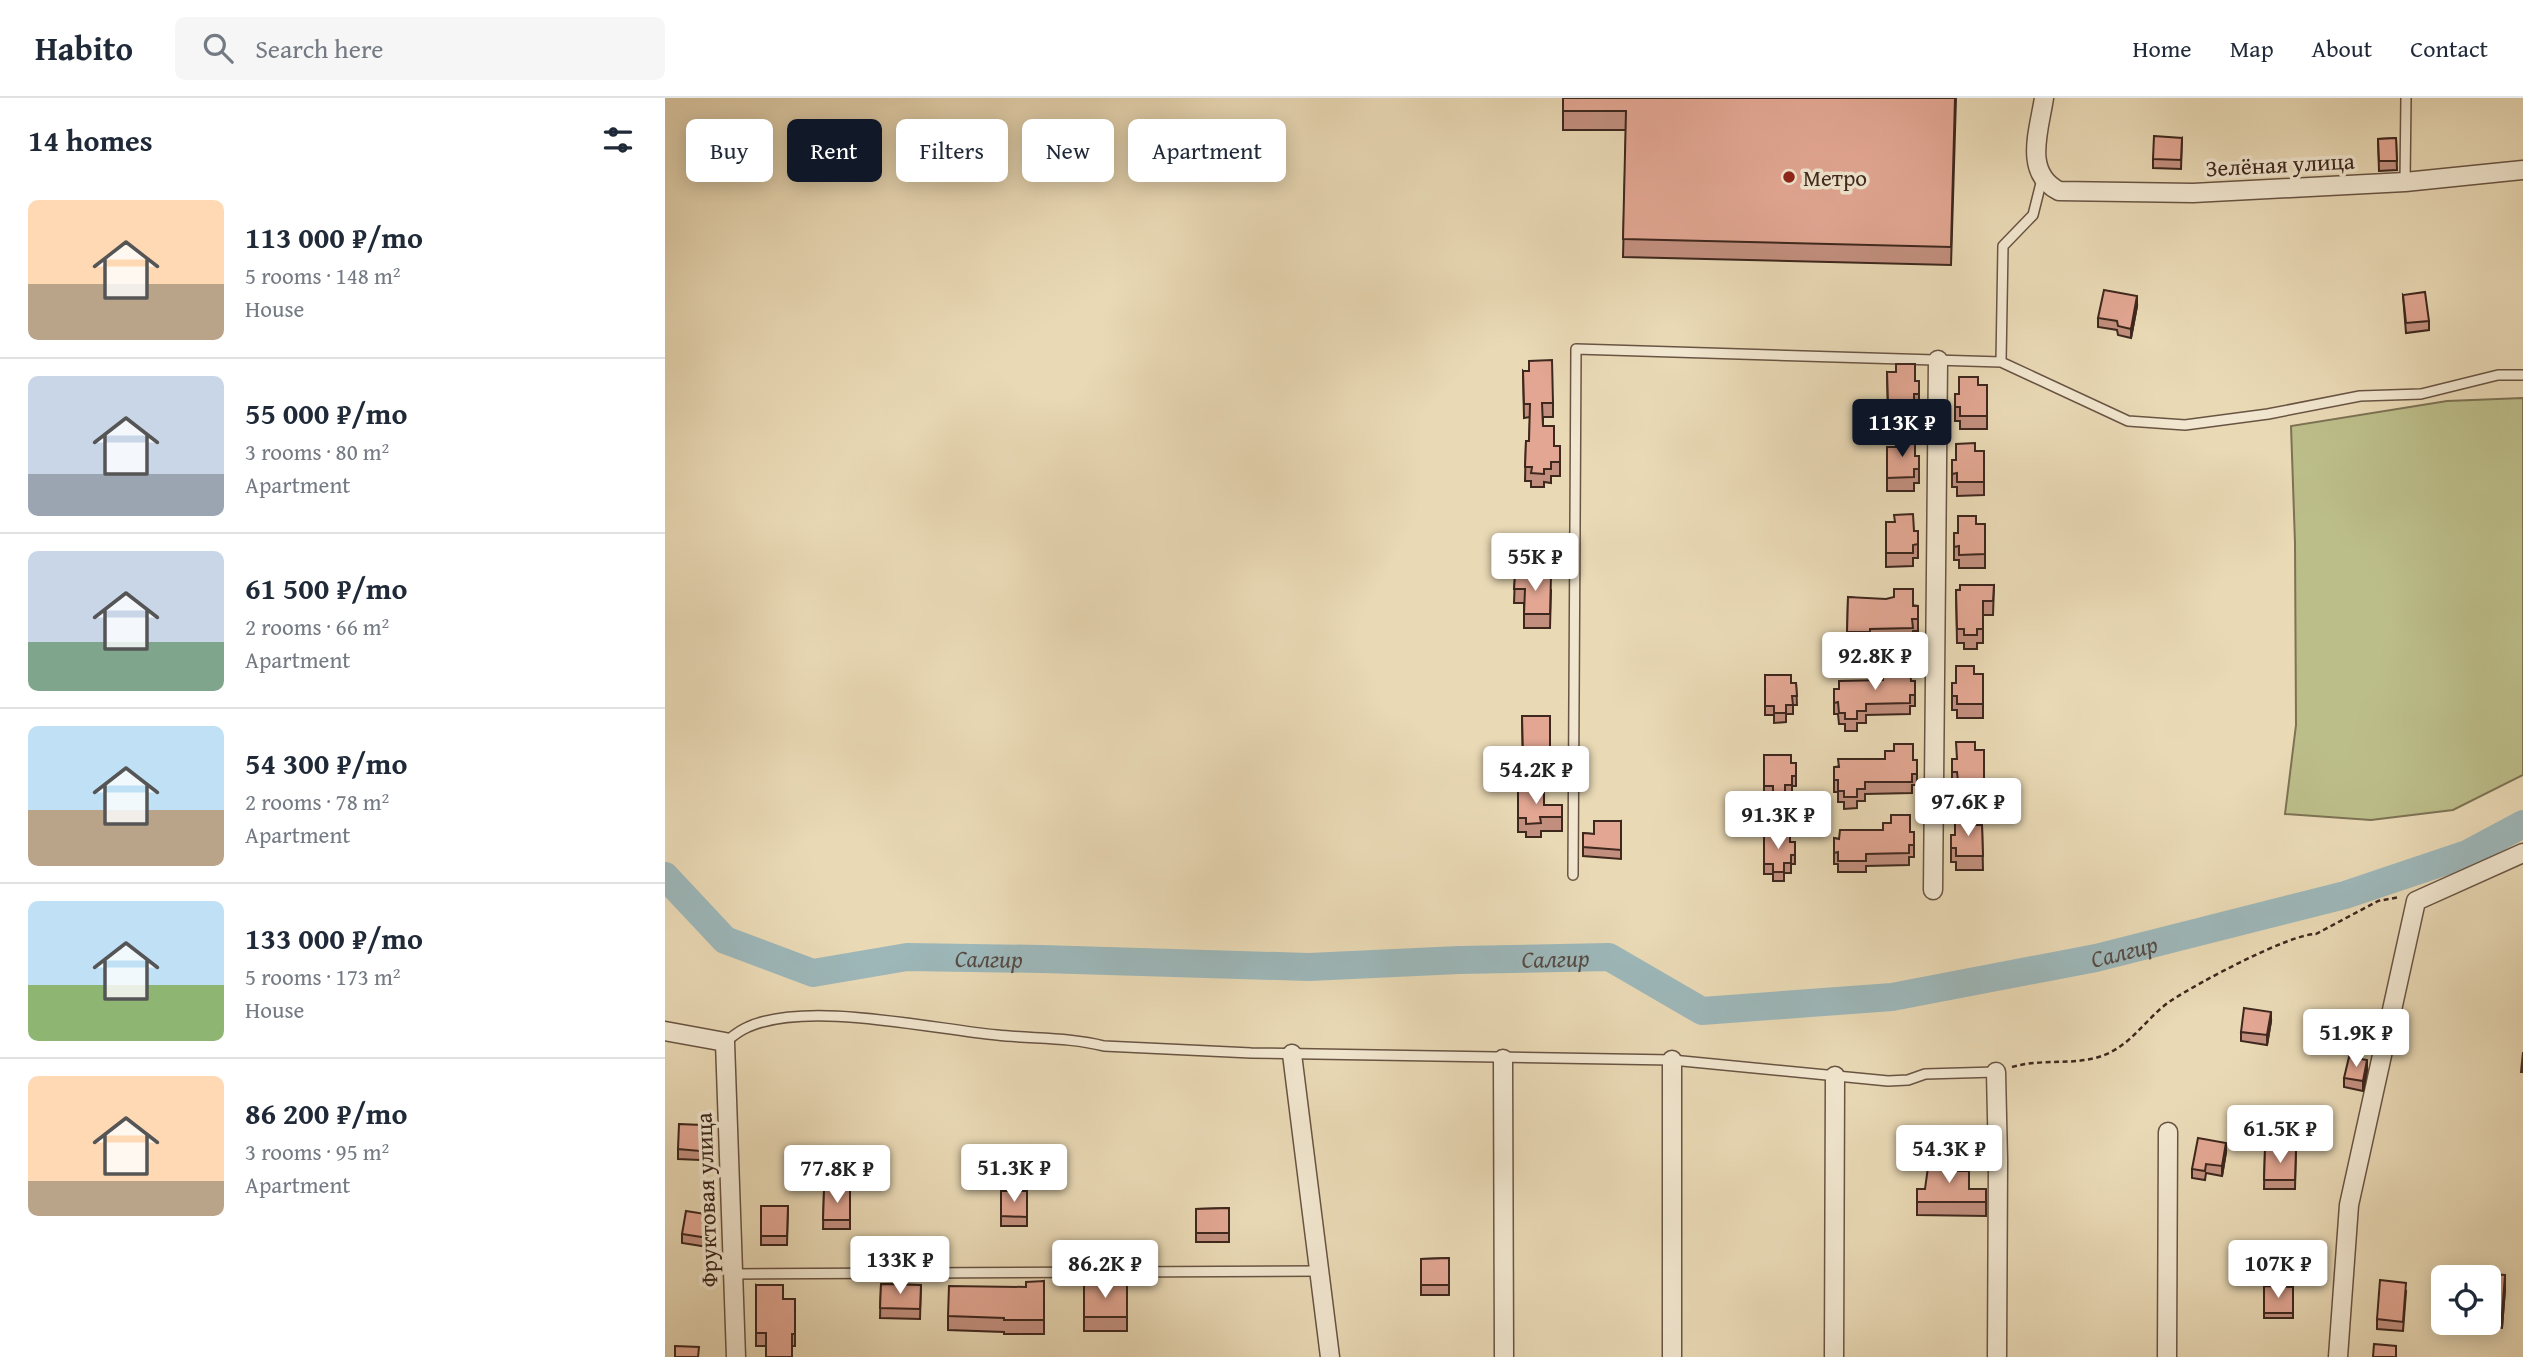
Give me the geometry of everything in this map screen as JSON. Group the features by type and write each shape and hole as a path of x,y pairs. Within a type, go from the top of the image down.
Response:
{"street":[{"path":"2042,180 2035,160 2044,98"},
{"name":"Зелёная улица","path":"2042,180 2059,191 2193,193 2405,182 2523,170"},
{"path":"1933,890 1938,360"},
{"path":"2338,1357 2349,1205 2416,901 2523,853"},
{"path":"665,1031 725,1042"},
{"name":"Фруктовая улица","path":"725,1042 736,1357"},
{"path":"1292,1054 1331,1357"},
{"path":"1503,1059 1504,1357"},
{"path":"1672,1060 1672,1357"},
{"path":"1996,1072 1997,1357"},
{"path":"1834,1357 1835,1076"},
{"path":"2167,1357 2168,1132"}],"lane":[{"path":"2405,182 2406,98"},
{"path":"2001,362 2003,246 2033,215 2042,180"},
{"path":"1573,875 1576,349 2001,362 2127,421 2185,425 2268,414 2360,396 2421,394 2498,375 2523,374"},
{"path":"725,1042 747,1027 772,1020 810,1016 884,1020 1104,1046 1292,1054 1672,1060 1888,1081 1908,1080 1925,1074 1996,1072"},
{"path":"733,1274 1319,1271"}],"path":[{"path":"1996,1072 2045,1061 2086,1061 2110,1053 2131,1039 2170,1001 2232,968 2294,938 2316,934 2368,909 2378,901 2394,897 2416,901"}],"green space":[{"path":"2523,398 2523,775 2453,810 2371,820 2285,814 2296,725 2291,426 2447,401"}],"building":[{"name":"Метро","path":"1563,98 1955,98 1951,247 1623,239 1626,111 1563,111"},
{"path":"2154,136 2182,138 2181,160 2153,159"},
{"path":"2396,138 2397,161 2379,161 2378,139"},
{"path":"2104,290 2137,296 2131,329 2118,326 2117,321 2098,318"},
{"path":"2425,292 2429,321 2406,323 2403,295"},
{"path":"1552,360 1553,403 1542,403 1543,426 1554,426 1554,446 1560,446 1560,462 1551,462 1551,469 1544,469 1544,474 1531,473 1532,467 1525,467 1530,404 1524,404 1523,371 1529,371 1529,361"},
{"path":"1896,364 1915,364 1915,381 1919,381 1919,394 1914,394 1914,402 1888,403 1887,372 1896,372"},
{"path":"1959,377 1978,377 1978,385 1987,385 1987,416 1960,416 1960,407 1955,407 1955,394 1959,394"},
{"path":"1896,439 1915,439 1915,456 1919,456 1919,469 1914,469 1914,477 1887,478 1887,447 1896,447"},
{"path":"1975,443 1975,451 1984,451 1984,482 1957,482 1957,473 1952,474 1952,460 1956,460 1956,444"},
{"path":"1913,514 1914,531 1918,531 1918,544 1913,545 1913,553 1886,553 1886,522 1895,522 1894,515"},
{"path":"1958,516 1976,516 1976,524 1985,524 1985,554 1959,555 1959,546 1954,547 1954,533 1958,533"},
{"path":"1515,575 1551,576 1550,614 1524,614 1525,589 1514,589"},
{"path":"1960,585 1994,585 1993,601 1983,601 1983,629 1977,629 1977,635 1964,635 1964,629 1957,629 1956,590 1960,590"},
{"path":"1894,589 1913,589 1913,606 1918,606 1918,619 1912,619 1913,628 1847,632 1848,597 1886,599 1894,597"},
{"path":"1892,665 1910,665 1911,681 1915,681 1915,695 1910,695 1910,703 1866,704 1866,711 1857,711 1857,719 1845,719 1845,713 1839,713 1838,702 1834,703 1834,689 1839,689 1839,681 1883,680 1883,672 1892,672"},
{"path":"1956,666 1974,666 1974,674 1983,674 1983,704 1957,704 1957,696 1952,696 1952,683 1956,683"},
{"path":"1765,675 1791,675 1791,683 1796,683 1797,696 1792,696 1793,705 1786,705 1786,713 1774,713 1774,706 1765,706"},
{"path":"1522,716 1550,716 1550,754 1523,755"},
{"path":"1956,742 1975,742 1975,750 1984,750 1984,781 1958,781 1957,772 1952,772 1952,759 1957,759"},
{"path":"1894,744 1913,744 1913,760 1917,760 1917,774 1912,774 1912,782 1865,782 1865,789 1857,789 1857,797 1844,797 1844,791 1838,791 1838,780 1834,780 1834,767 1839,767 1838,759 1885,759 1885,751 1894,751"},
{"path":"1764,755 1791,755 1791,763 1796,763 1796,776 1792,776 1792,785 1785,785 1785,793 1773,794 1773,786 1764,786"},
{"path":"1518,789 1544,789 1544,805 1562,805 1562,817 1540,817 1541,823 1526,824 1526,818 1518,818"},
{"path":"1891,815 1910,815 1910,832 1914,832 1914,845 1909,845 1909,853 1866,854 1866,861 1838,861 1838,852 1834,853 1834,838 1839,839 1840,830 1883,830 1883,823 1891,823"},
{"path":"1955,818 1974,818 1974,825 1982,825 1983,856 1956,856 1956,848 1951,848 1951,835 1955,835"},
{"path":"1594,821 1621,821 1621,850 1583,847 1583,833 1594,834"},
{"path":"1764,834 1790,834 1790,842 1795,842 1795,855 1791,855 1791,863 1784,863 1784,872 1773,872 1773,864 1764,864"},
{"path":"2244,1008 2271,1012 2267,1035 2241,1032"},
{"path":"2349,1057 2367,1060 2363,1081 2344,1078"},
{"path":"679,1124 702,1125 700,1151 678,1149"},
{"path":"2198,1138 2226,1143 2222,1166 2206,1164 2205,1171 2192,1169"},
{"path":"2265,1149 2296,1149 2295,1180 2264,1180"},
{"path":"1929,1160 1959,1160 1958,1171 1969,1171 1969,1189 1986,1189 1986,1202 1917,1202 1917,1189 1925,1189"},
{"path":"824,1190 850,1190 850,1220 823,1220"},
{"path":"1001,1191 1027,1191 1027,1217 1001,1216"},
{"path":"761,1206 788,1206 787,1236 761,1236"},
{"path":"1229,1208 1229,1233 1196,1233 1196,1209"},
{"path":"686,1211 712,1215 708,1238 682,1234"},
{"path":"1449,1258 1449,1285 1421,1285 1421,1259"},
{"path":"2501,1275 2505,1275 2501,1314"},
{"path":"2380,1280 2406,1283 2403,1322 2377,1319"},
{"path":"1044,1281 1044,1320 948,1316 949,1286 1026,1287 1026,1282"},
{"path":"1084,1282 1127,1282 1127,1317 1084,1317"},
{"path":"881,1284 921,1285 920,1309 880,1308"},
{"path":"756,1285 783,1285 783,1299 795,1299 792,1357 766,1357 766,1333 756,1333"},
{"path":"2264,1286 2293,1287 2293,1313 2264,1313"},
{"path":"2374,1344 2396,1346 2396,1357 2373,1357"},
{"path":"675,1346 699,1347 698,1357 675,1357"}],"waterway":[{"name":"Салгир","path":"665,876 725,940 813,973 907,957 1309,967 1609,957 1702,1011 1892,997 2096,958 2345,895 2467,854 2523,824"}],"place":[{"name":"Метро","path":"1789,177"}]}
